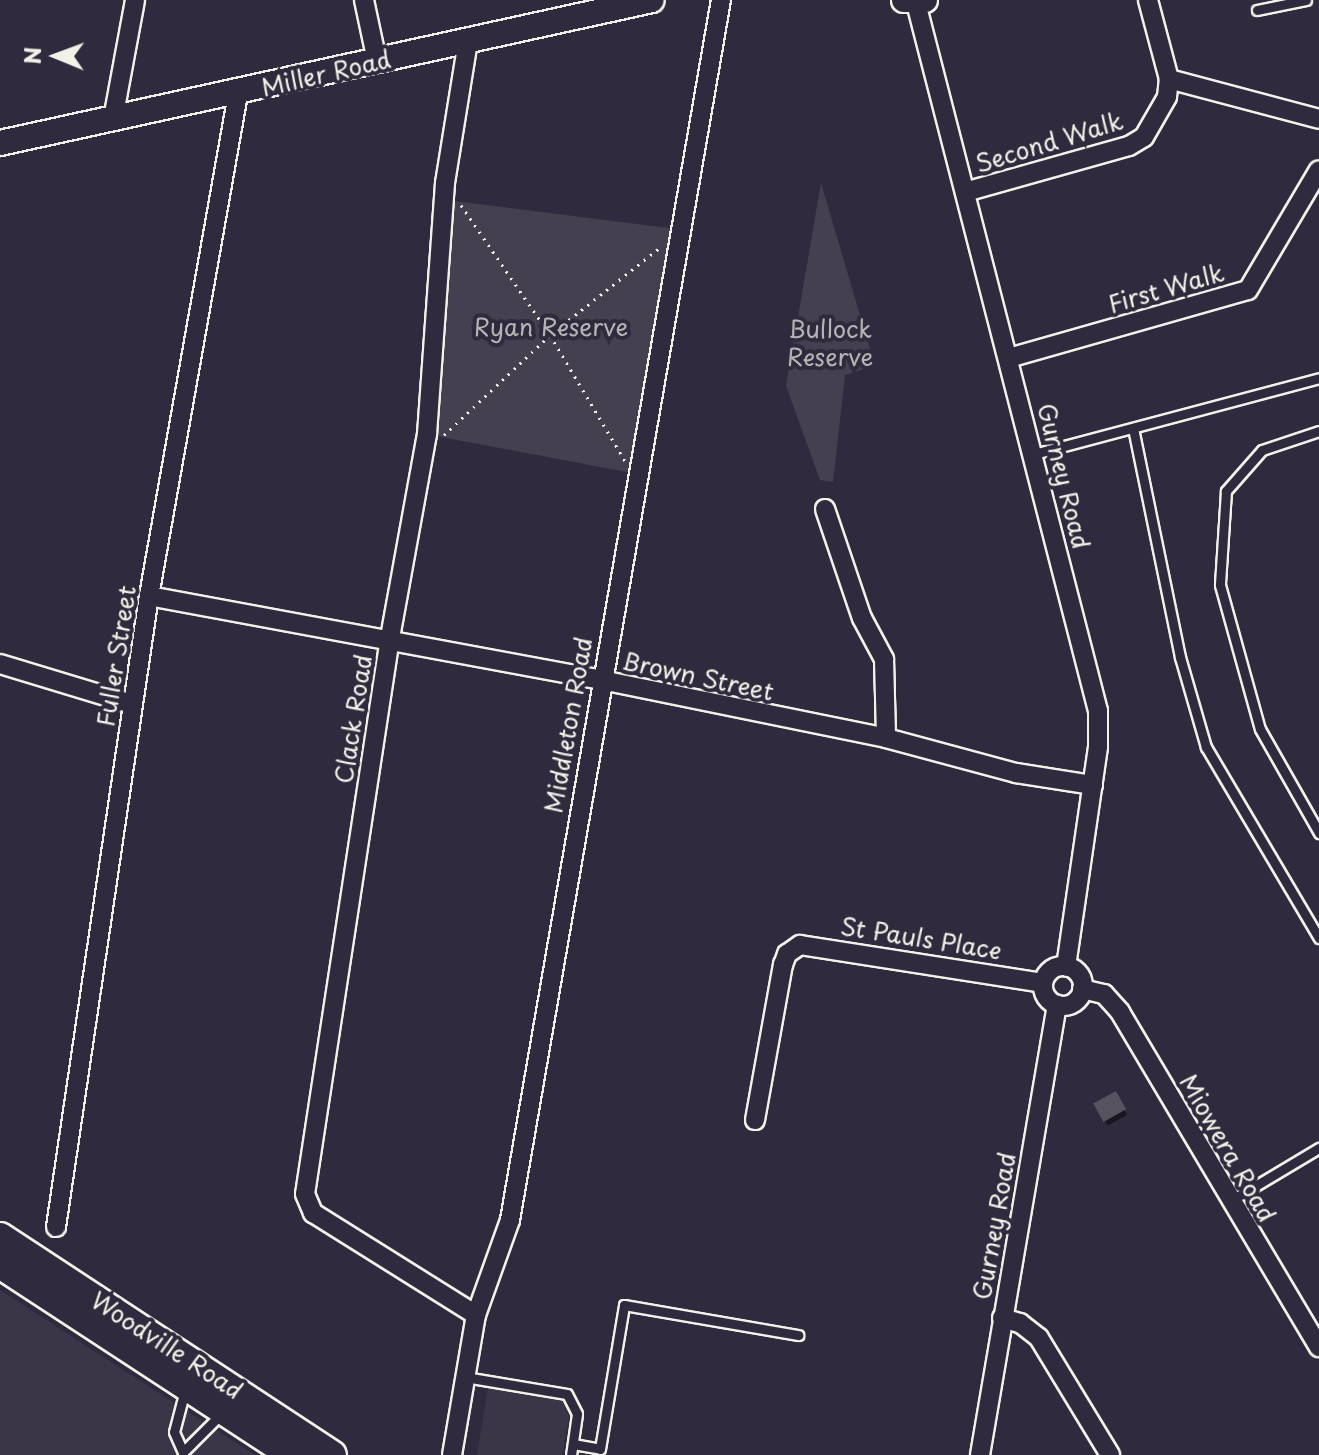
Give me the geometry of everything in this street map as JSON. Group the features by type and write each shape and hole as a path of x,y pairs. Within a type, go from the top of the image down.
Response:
{"main road":[{"name":"Woodville Road","path":"0,1237 332,1455"},
{"name":"Woodville Road","path":"0,1264 292,1455"}],"street":[{"path":"113,119 135,0"},
{"path":"364,0 377,61"},
{"name":"Miller Road","path":"0,143 238,94 468,41 588,9 652,0"},
{"name":"Middleton Road","path":"452,1455 476,1315 510,1220 600,680 721,0"},
{"path":"1148,0 1169,79 1319,119"},
{"name":"Gurney Road","path":"915,1 1098,711 1093,785 1066,967"},
{"name":"Clack Road","path":"468,41 445,183 424,453 390,638 305,1194 313,1213 476,1315"},
{"name":"Second Walk","path":"965,192 1129,146 1152,123 1167,97 1169,79"},
{"name":"Fuller Street","path":"56,1227 149,596 238,94"},
{"name":"First Walk","path":"1009,358 1248,290 1319,170"},
{"path":"825,509 862,618 884,659 886,738"},
{"name":"Brown Street","path":"149,596 390,638 600,680 886,738 1016,773 1093,785"},
{"path":"0,664 132,704"},
{"name":"St Pauls Place","path":"755,1120 787,943 816,944 1043,983"},
{"path":"1066,967 1077,972 1082,989 1070,1004 1057,1005 1048,999 1043,983 1054,969 1066,967"},
{"name":"Miowera Road","path":"1082,989 1104,994 1120,1012 1319,1347"},
{"name":"Gurney Road","path":"980,1455 1057,1005"},
{"path":"1002,1318 1029,1328 1047,1349 1110,1455"}],"lane":[{"path":"1257,10 1306,0"},
{"path":"1034,454 1319,378"},
{"path":"1133,428 1180,657 1206,747 1319,938"},
{"path":"1319,431 1262,450 1226,491 1220,585 1260,729 1319,833"},
{"path":"1230,1201 1319,1148"},
{"path":"573,1444 594,1451 600,1449 624,1305 798,1335"},
{"path":"465,1377 567,1394 577,1414 571,1455"},
{"path":"187,1386 174,1432 183,1452 225,1411"}],"path":[{"path":"445,183 550,335 636,479"},
{"path":"424,453 550,335 680,231"}],"shaded area":[{"path":"0,1290 230,1439 255,1455 0,1455"},
{"path":"488,1388 564,1400 569,1417 562,1455 477,1455"}],"green space":[{"name":"Bullock Reserve","path":"821,183 875,366 845,375 833,482 820,480 786,386"},
{"name":"Ryan Reserve","path":"454,201 676,229 632,473 436,436"}],"building":[{"path":"1116,1091 1126,1109 1103,1122 1093,1104"}]}
